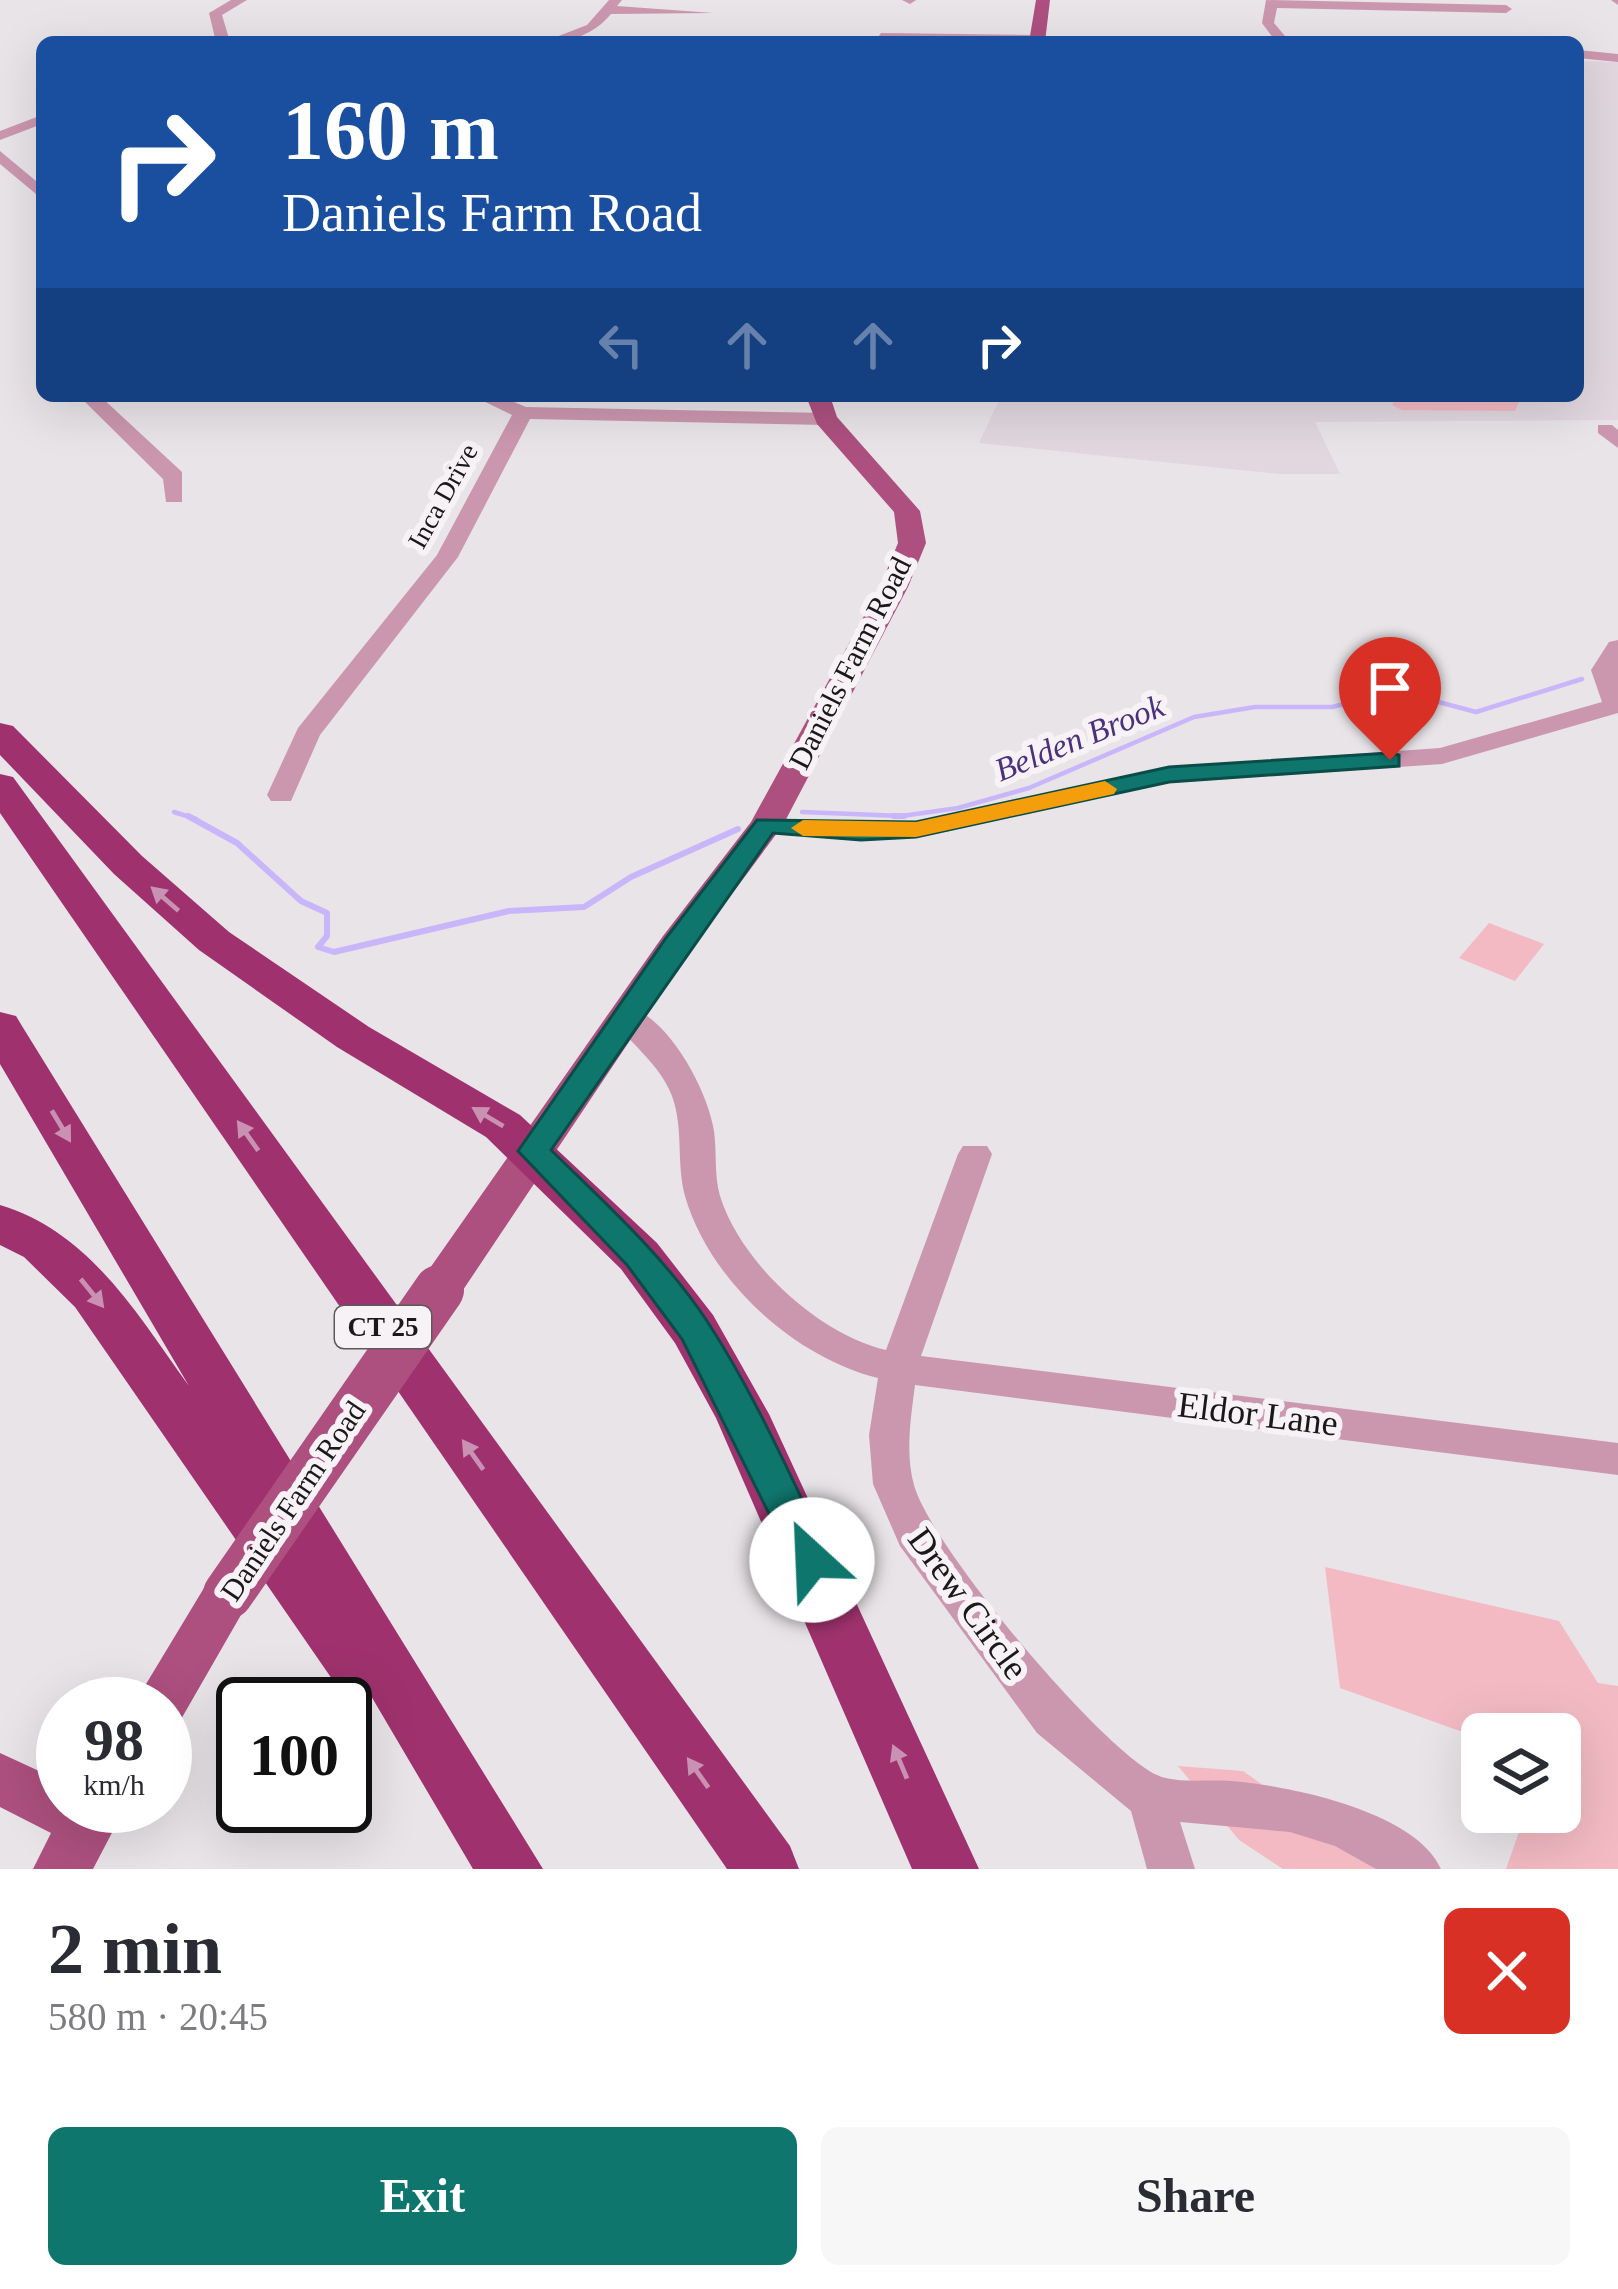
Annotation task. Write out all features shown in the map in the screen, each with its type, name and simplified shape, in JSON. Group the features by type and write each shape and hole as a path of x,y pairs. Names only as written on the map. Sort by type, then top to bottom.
{"highway":[{"path":"0,734 128,866 214,941 353,1037 503,1126 639,1256 710,1354 816,1568 946,1869"},
{"name":"CT 25","path":"0,784 766,1869"},
{"path":"0,1026 511,1869"},
{"path":"0,1223 42,1244 93,1293 501,1869"}],"main road":[{"path":"1038,36 1043,0"},
{"name":"Daniels Farm Road","path":"177,1677 228,1594 627,1016 766,825 894,587 912,543 907,511 822,408"},
{"path":"0,1779 36,1802"}],"street":[{"path":"221,36 215,13 241,0"},
{"path":"1278,36 1268,22 1272,2 1506,9"},
{"path":"573,36 613,5 707,13"},
{"path":"1584,56 1615,58"},
{"path":"0,136 36,121"},
{"path":"0,156 36,189"},
{"path":"96,402 174,477 174,497"},
{"path":"497,402 523,413 822,408"},
{"name":"Inca Drive","path":"281,795 307,734 448,557 523,413"},
{"path":"766,825 861,832 916,830 1169,775 1442,756 1617,705 1604,670 1618,647"},
{"name":"Eldor Lane","path":"627,1016 662,1048 685,1082 696,1124 703,1198 756,1280 799,1324 829,1344 898,1368 1618,1459"},
{"name":"Drew Circle","path":"975,1154 898,1368 889,1435 893,1484 915,1534 1053,1718 1150,1798"},
{"path":"1171,1869 1150,1798 1293,1807 1376,1839 1417,1869"}],"shaded area":[{"path":"1584,61 1618,62 1618,420 1315,422 1340,474 1280,474 979,443 998,402 1584,402"},
{"path":"1519,402 1515,411 1402,410 1392,405"},
{"path":"1489,923 1544,944 1515,981 1459,958"},
{"path":"1325,1567 1559,1621 1598,1683 1618,1686 1618,1869 1506,1869 1519,1833 1581,1833 1581,1713 1461,1713 1461,1731 1340,1688"},
{"path":"1178,1766 1243,1771 1382,1869 1283,1869 1239,1840"}],"waterway":[{"name":"Belden Brook","path":"902,816 958,808 1029,788 1194,717 1255,707 1332,707 1397,691 1476,712 1582,679"},
{"name":"Belden Brook","path":"174,812 190,817"},
{"name":"Belden Brook","path":"802,812 902,816"},
{"name":"Belden Brook","path":"894,816 902,816"},
{"name":"Belden Brook","path":"190,817 196,819"},
{"name":"Belden Brook","path":"190,817 237,843 301,901 327,913 327,936 318,947 334,952 509,911 584,907 631,877 738,829"}],"slow traffic":[{"path":"803,828 916,830 1105,789"}],"route":[{"path":"812,1560 742,1414 694,1329 639,1256 534,1151 676,944 766,825 861,832 916,830 1169,775 1390,760"}]}
